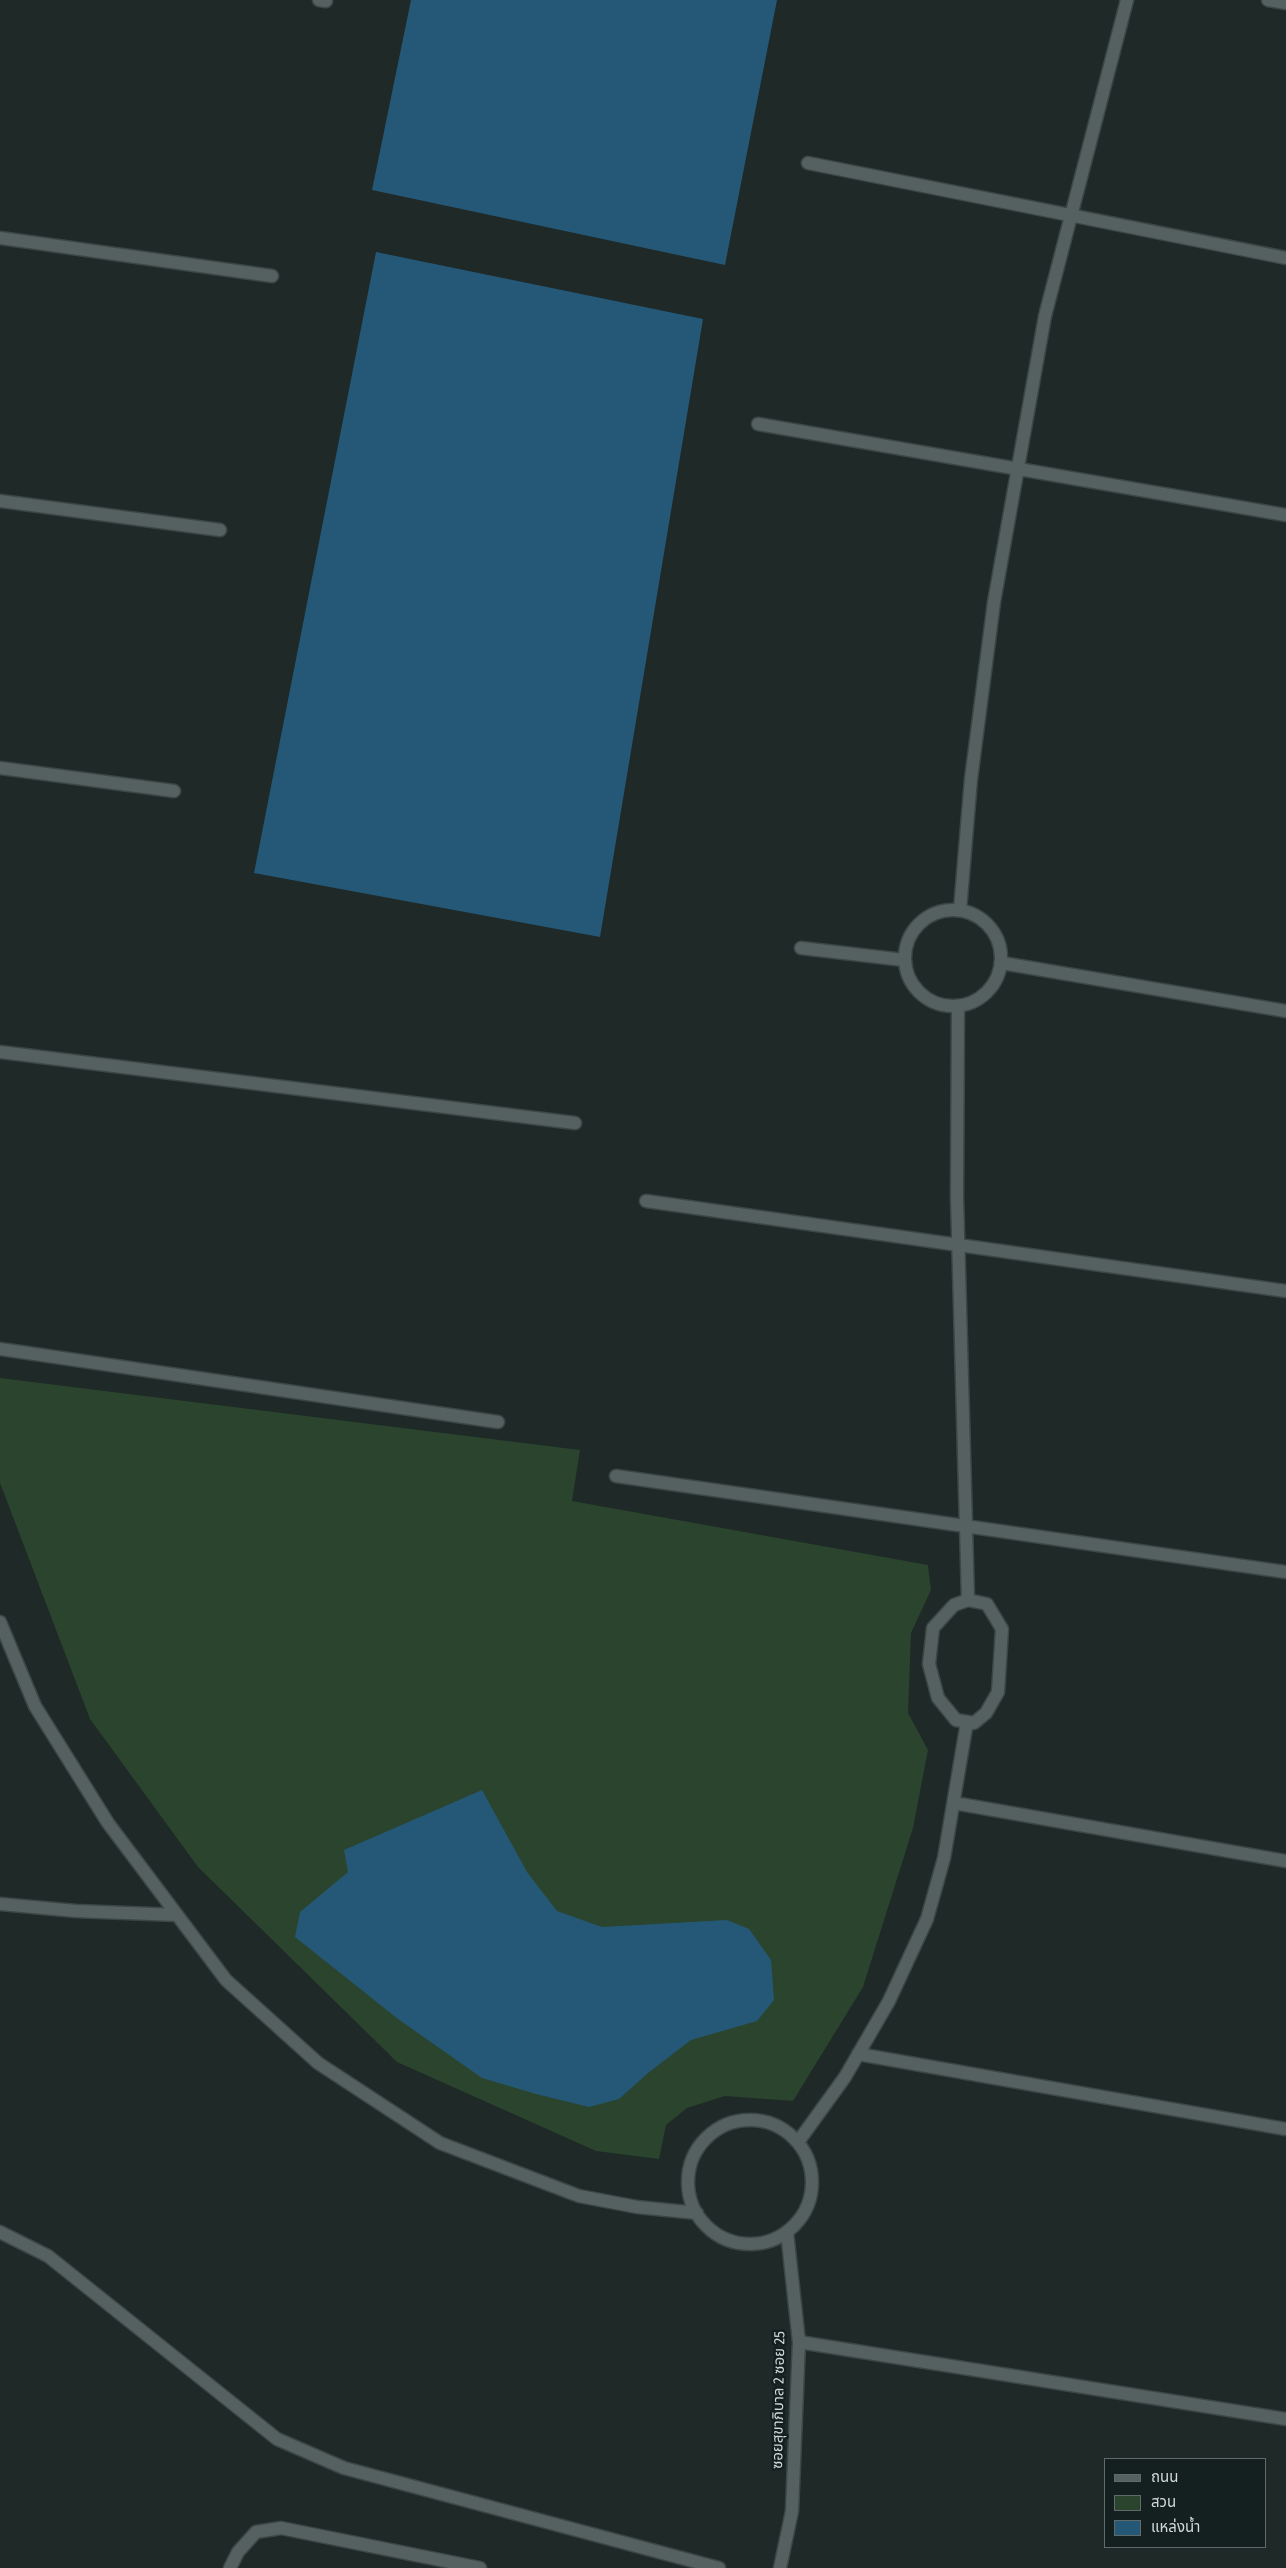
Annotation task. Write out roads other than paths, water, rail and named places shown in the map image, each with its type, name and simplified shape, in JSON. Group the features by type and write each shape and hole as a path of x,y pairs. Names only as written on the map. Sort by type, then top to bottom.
{"street":[{"path":"960,910 971,779 994,602 1045,316 1127,0"},
{"path":"1268,0 1286,4"},
{"path":"808,164 1286,258"},
{"path":"0,238 272,276"},
{"path":"758,424 1286,515"},
{"path":"0,501 220,530"},
{"path":"0,768 174,791"},
{"path":"953,909 969,912 984,919 995,932 1001,947 1002,963 997,979 988,992 974,1002 958,1006 942,1005 928,999 916,989 908,976 904,960 906,945 913,930 923,919 937,911 953,909"},
{"path":"801,948 904,960"},
{"path":"1002,963 1286,1011"},
{"path":"958,1006 958,1245 968,1600"},
{"path":"0,1052 574,1123"},
{"path":"646,1201 1286,1291"},
{"path":"0,1349 498,1422"},
{"path":"616,1476 1286,1572"},
{"path":"968,1600 986,1604 1002,1629 998,1692 986,1713 974,1723 956,1720 938,1698 929,1664 933,1628 954,1605 968,1600"},
{"path":"0,1622 35,1706 108,1822 226,1980 318,2063 440,2143 579,2196 637,2207 697,2213"},
{"path":"798,2142 845,2077 889,2001 927,1919 944,1858 967,1722"},
{"path":"954,1803 1286,1861"},
{"path":"0,1904 76,1911 177,1915"},
{"path":"858,2054 1286,2129"},
{"path":"743,2120 764,2121 782,2129 798,2142 808,2159 813,2179 811,2199 802,2217 787,2232 769,2241 748,2244 728,2240 710,2229 697,2213 689,2194 688,2174 695,2154 707,2138 723,2126 743,2120"},
{"path":"0,2232 48,2256 277,2439 344,2468 719,2568"},
{"name":"ซอยสุขาภิบาล 2 ซอย 25","path":"780,2568 792,2511 799,2342 787,2232"},
{"path":"799,2342 1286,2419"},
{"path":"230,2568 238,2552 256,2532 281,2528 480,2568"}],"water":[{"path":"411,0 777,0 725,265 372,190"},
{"path":"376,252 703,319 600,937 254,873"},
{"path":"482,1790 527,1872 557,1911 602,1927 727,1920 749,1929 771,1960 774,2000 757,2021 691,2040 648,2073 619,2099 589,2107 482,2078 398,2019 295,1937 300,1912 348,1872 344,1850"}]}
